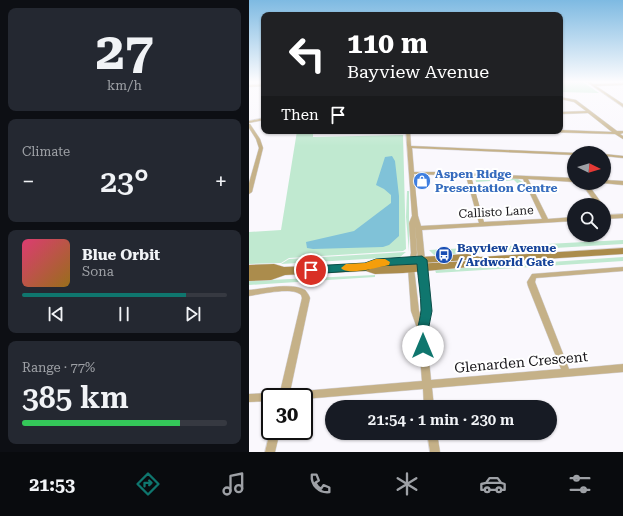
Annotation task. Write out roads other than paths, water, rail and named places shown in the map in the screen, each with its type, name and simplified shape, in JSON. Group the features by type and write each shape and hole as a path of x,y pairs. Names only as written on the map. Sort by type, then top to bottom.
{"main road":[{"path":"249,277 271,276 284,272 366,267 375,270 417,264 469,264 479,260 623,251"},
{"path":"249,270 274,268 284,272"}],"street":[{"path":"577,103 623,138"},
{"path":"563,114 589,112"},
{"path":"249,122 261,120"},
{"path":"249,125 258,139 261,148 249,192"},
{"path":"563,131 623,132"},
{"path":"408,134 415,216 419,228 415,311 422,331 428,400"},
{"path":"410,147 567,154"},
{"path":"611,156 623,157"},
{"path":"412,173 467,174 567,180"},
{"path":"467,174 481,224"},
{"path":"525,178 546,221"},
{"path":"611,182 623,183"},
{"path":"415,216 412,223 414,253 426,311 422,331"},
{"path":"611,217 623,216"},
{"name":"Callisto Lane","path":"419,228 567,220"},
{"path":"566,372 532,286 531,282 534,276 623,269"},
{"path":"249,294 289,290 300,291 305,294 306,298 286,388"},
{"name":"Glenarden Crescent","path":"313,394 623,368"},
{"path":"249,398 261,397"},
{"path":"271,452 273,440"},
{"path":"433,440 435,452"}],"water":[{"path":"392,156 395,161 399,196 399,236 389,245 383,247 307,248 306,242 354,231 391,203 391,195 376,185 385,157"}],"place":[{"name":"Aspen Ridge Presentation Centre","path":"422,181"},
{"name":"Bayview Avenue / Ardworld Gate","path":"444,255"}]}
